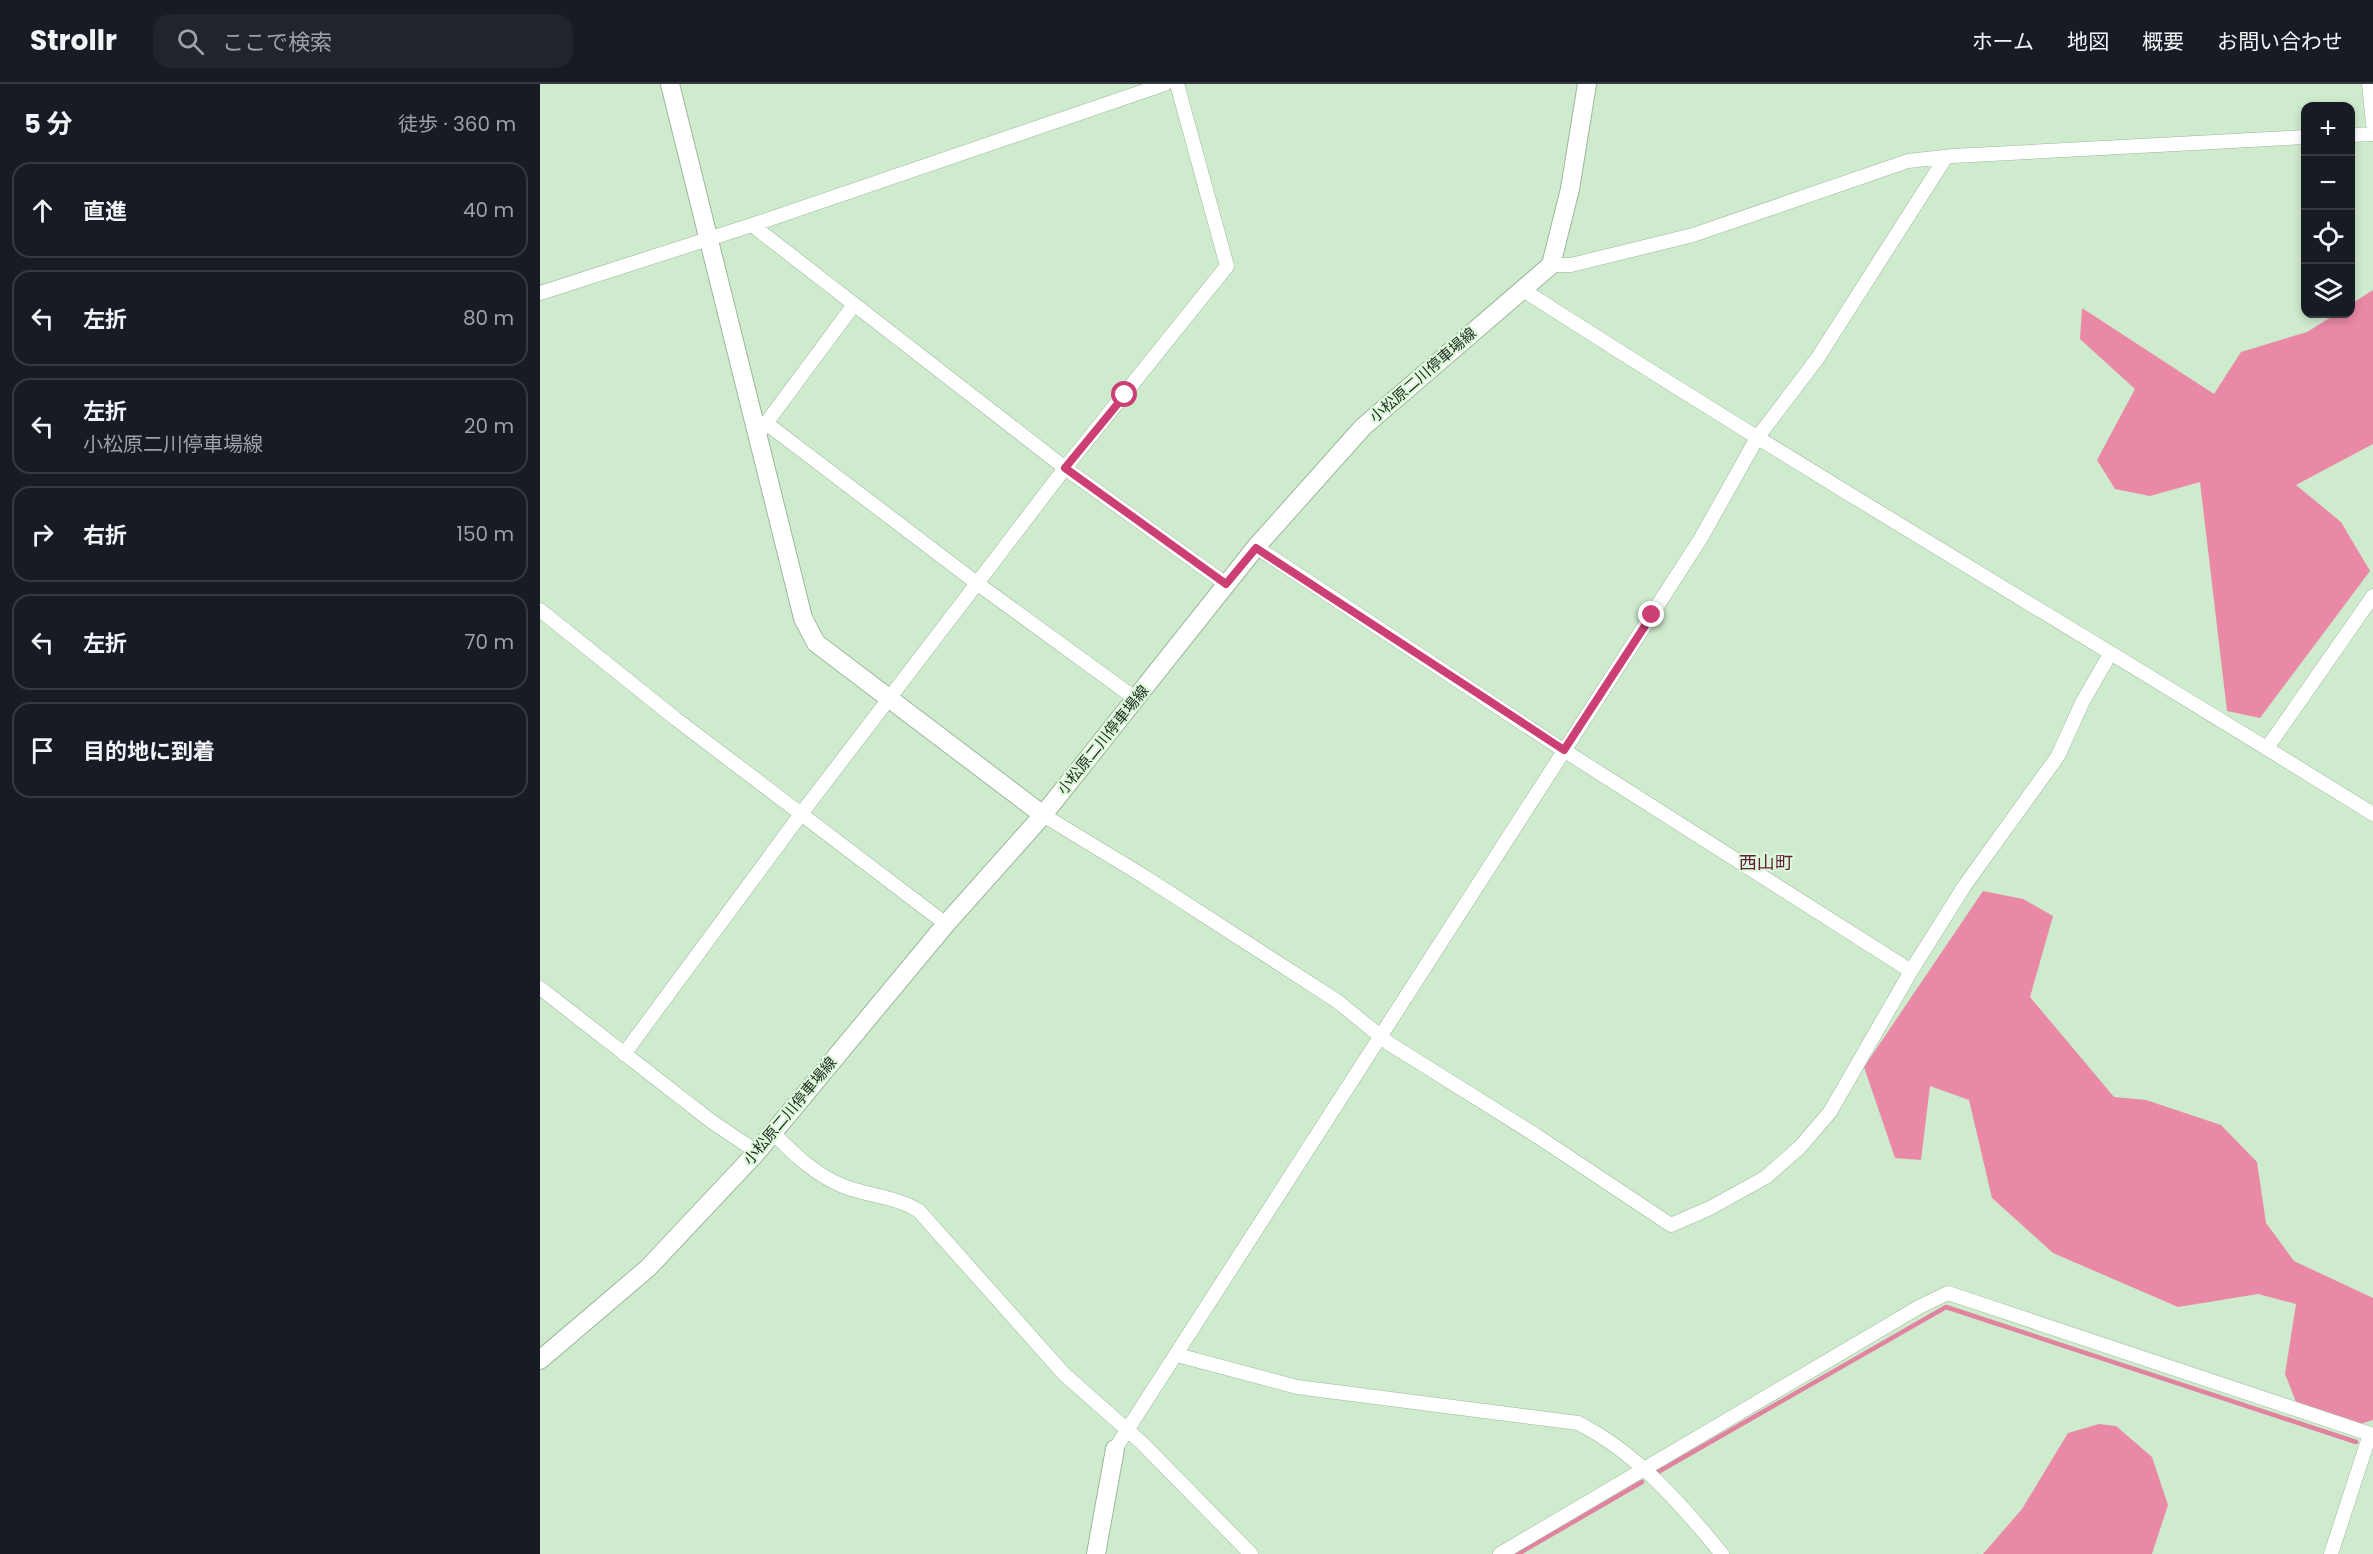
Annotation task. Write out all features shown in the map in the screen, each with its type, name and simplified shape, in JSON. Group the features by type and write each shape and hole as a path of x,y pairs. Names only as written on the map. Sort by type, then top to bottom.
{"main road":[{"path":"670,84 762,429 803,618 816,643 1043,815"},
{"path":"1551,265 1570,189 1587,84"},
{"name":"小松原二川停車場線","path":"540,1360 648,1268 757,1152 946,924 1043,815 1256,548 1363,427 1551,265"},
{"path":"1095,1554 1115,1449"}],"street":[{"path":"540,293 752,225 1165,84"},
{"path":"624,1054 801,814 1065,468 1227,267 1228,261 1177,84"},
{"path":"2369,84 2373,124"},
{"path":"2355,135 2373,134"},
{"path":"1551,265 1570,265 1693,235 1908,161 2301,137"},
{"path":"1115,1449 1701,538 1757,438 1817,359 1946,157"},
{"path":"752,225 853,306 1065,468 1226,584"},
{"path":"1523,290 1757,438 2373,814"},
{"path":"853,306 762,429 1136,699"},
{"path":"1256,548 1564,750 1911,971"},
{"path":"2267,748 2373,596"},
{"path":"540,610 946,924"},
{"path":"1043,815 1145,877 1291,974 1337,1001 1380,1035 1671,1225 1710,1208 1766,1177 1800,1147 1830,1112 1911,971 1965,885 2058,756 2082,703 2110,654"},
{"path":"540,988 624,1054 757,1152"},
{"path":"773,1132 806,1166 843,1186 906,1203 919,1211 1064,1374 1127,1430 1251,1554"},
{"path":"1500,1554 1919,1307 1948,1293 2371,1434 2331,1554"},
{"path":"1177,1355 1297,1387 1578,1423 1597,1433 1644,1470 1689,1514 1722,1554"}],"shaded area":[{"path":"2373,290 2373,444 2296,485 2341,522 2370,571 2260,718 2227,711 2200,482 2150,496 2115,489 2097,460 2135,389 2080,339 2082,308 2214,394 2241,352 2307,332 2330,318 2355,318 2355,301"},
{"path":"1983,891 2023,899 2053,916 2030,997 2114,1097 2146,1100 2221,1125 2257,1162 2266,1223 2294,1261 2373,1298 2373,1420 2351,1427 2298,1407 2285,1374 2296,1304 2258,1294 2178,1307 2053,1253 1992,1198 1969,1100 1930,1086 1921,1160 1895,1158 1864,1067"},
{"path":"2099,1424 2116,1426 2152,1457 2168,1505 2152,1554 1983,1554 2022,1509 2068,1433"}],"waterway":[{"path":"1658,1472 1946,1307 2356,1442"},
{"path":"1518,1554 1642,1482"}],"district":[{"name":"西山町","path":"1766,863"}],"route":[{"path":"1125,395 1065,468 1226,584 1256,548 1564,750 1652,615"}]}
